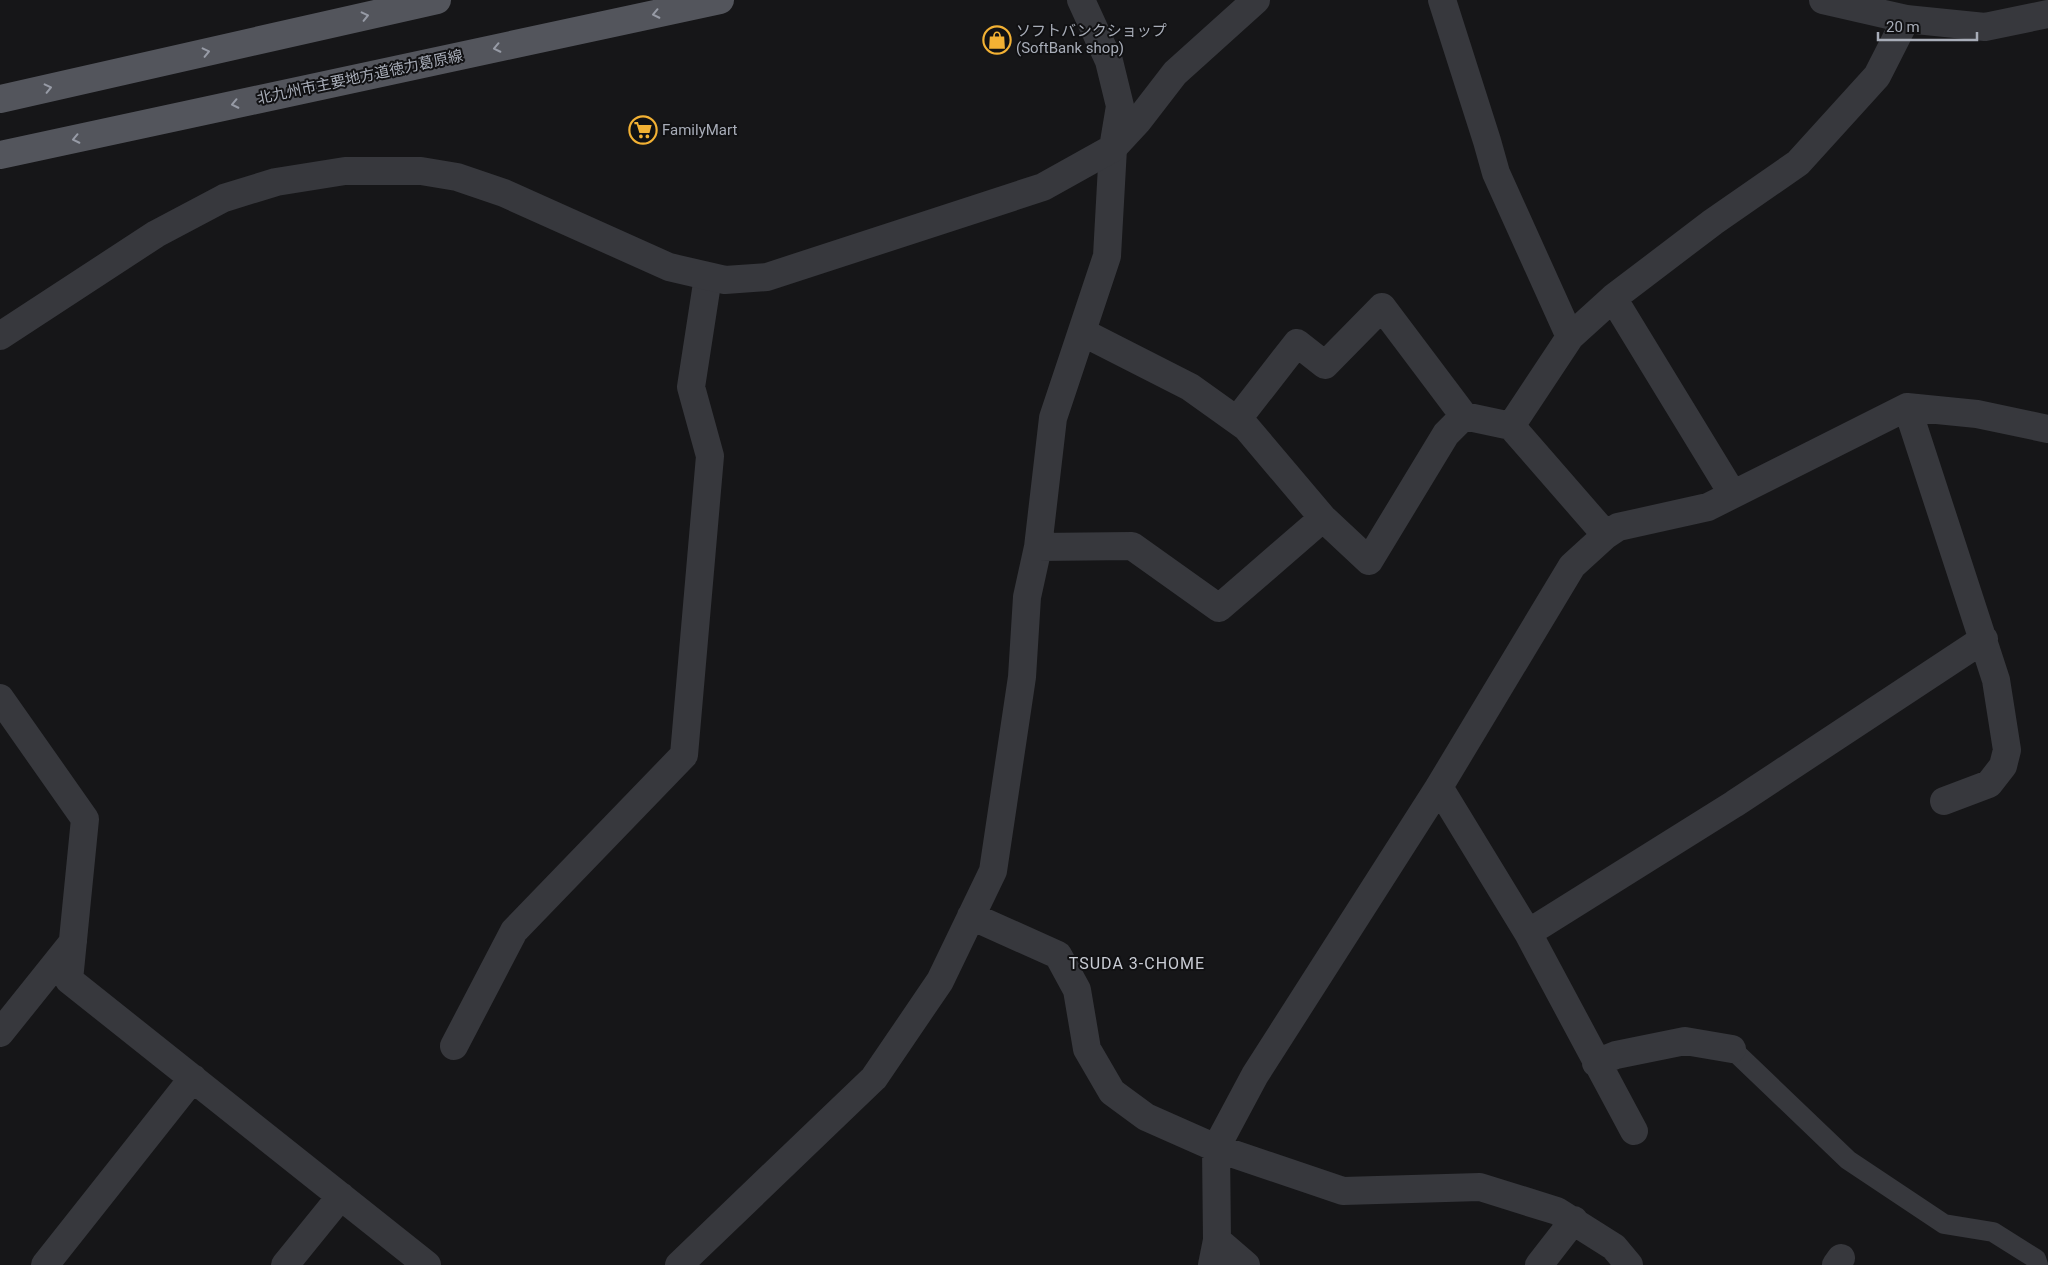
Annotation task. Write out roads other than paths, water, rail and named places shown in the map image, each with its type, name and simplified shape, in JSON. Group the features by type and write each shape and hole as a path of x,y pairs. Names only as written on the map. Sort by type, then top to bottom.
{"main road":[{"path":"0,99 437,0"},
{"name":"北九州市主要地方道徳力葛原線","path":"0,155 720,0"}],"street":[{"path":"679,1265 874,1078 940,981 992,871 1022,678 1027,597 1038,547 1053,418 1107,256 1113,148 1120,106 1110,62 1081,0"},
{"path":"0,336 156,234 224,198 276,182 345,171 421,171 457,177 504,193 668,267 725,280 767,277 1043,187 1113,148 1138,121 1175,73 1256,0"},
{"path":"1442,0 1488,141 1496,173 1570,337"},
{"path":"1823,0 1906,19 1985,27 2048,14"},
{"path":"1511,426 1570,337 1613,298 1713,222 1798,163 1877,76 1906,19"},
{"path":"454,1046 514,931 684,755 710,456 691,387 708,277"},
{"path":"1613,298 1732,493"},
{"path":"1237,420 1297,343 1325,365 1382,307 1464,416 1511,426 1606,535"},
{"path":"1082,332 1190,387 1246,427 1323,518 1369,561 1446,434 1464,416"},
{"path":"1907,407 1984,639 1996,680 2008,750 2003,766 1989,784 1944,801"},
{"path":"1246,1265 1214,1253 1216,1148 1255,1075 1439,787 1572,566 1606,535 1618,527 1708,507 1732,493 1907,407 1977,414 2048,429"},
{"path":"1038,547 1132,546 1219,608 1323,518"},
{"path":"1528,933 1734,804 1984,639"},
{"path":"0,698 85,819 69,980 427,1265"},
{"path":"1439,787 1528,933 1634,1132"},
{"path":"971,916 1058,955 1077,990 1086,1049 1112,1092 1146,1117 1216,1148 1343,1190 1480,1187 1557,1210 1614,1247 1629,1265"},
{"path":"0,1033 73,942"},
{"path":"1596,1063 1616,1055 1685,1041 1732,1049"},
{"path":"45,1265 193,1078"},
{"path":"285,1265 341,1196"},
{"path":"1539,1265 1574,1220"}],"lane":[{"path":"1732,1049 1848,1160 1944,1224 1993,1232 2036,1259 2038,1265"}],"place":[{"name":"ソフトバンクショップ (SoftBank shop)","path":"997,40"},
{"name":"FamilyMart","path":"643,130"}],"district":[{"name":"TSUDA 3-CHOME","path":"1137,963"}]}
